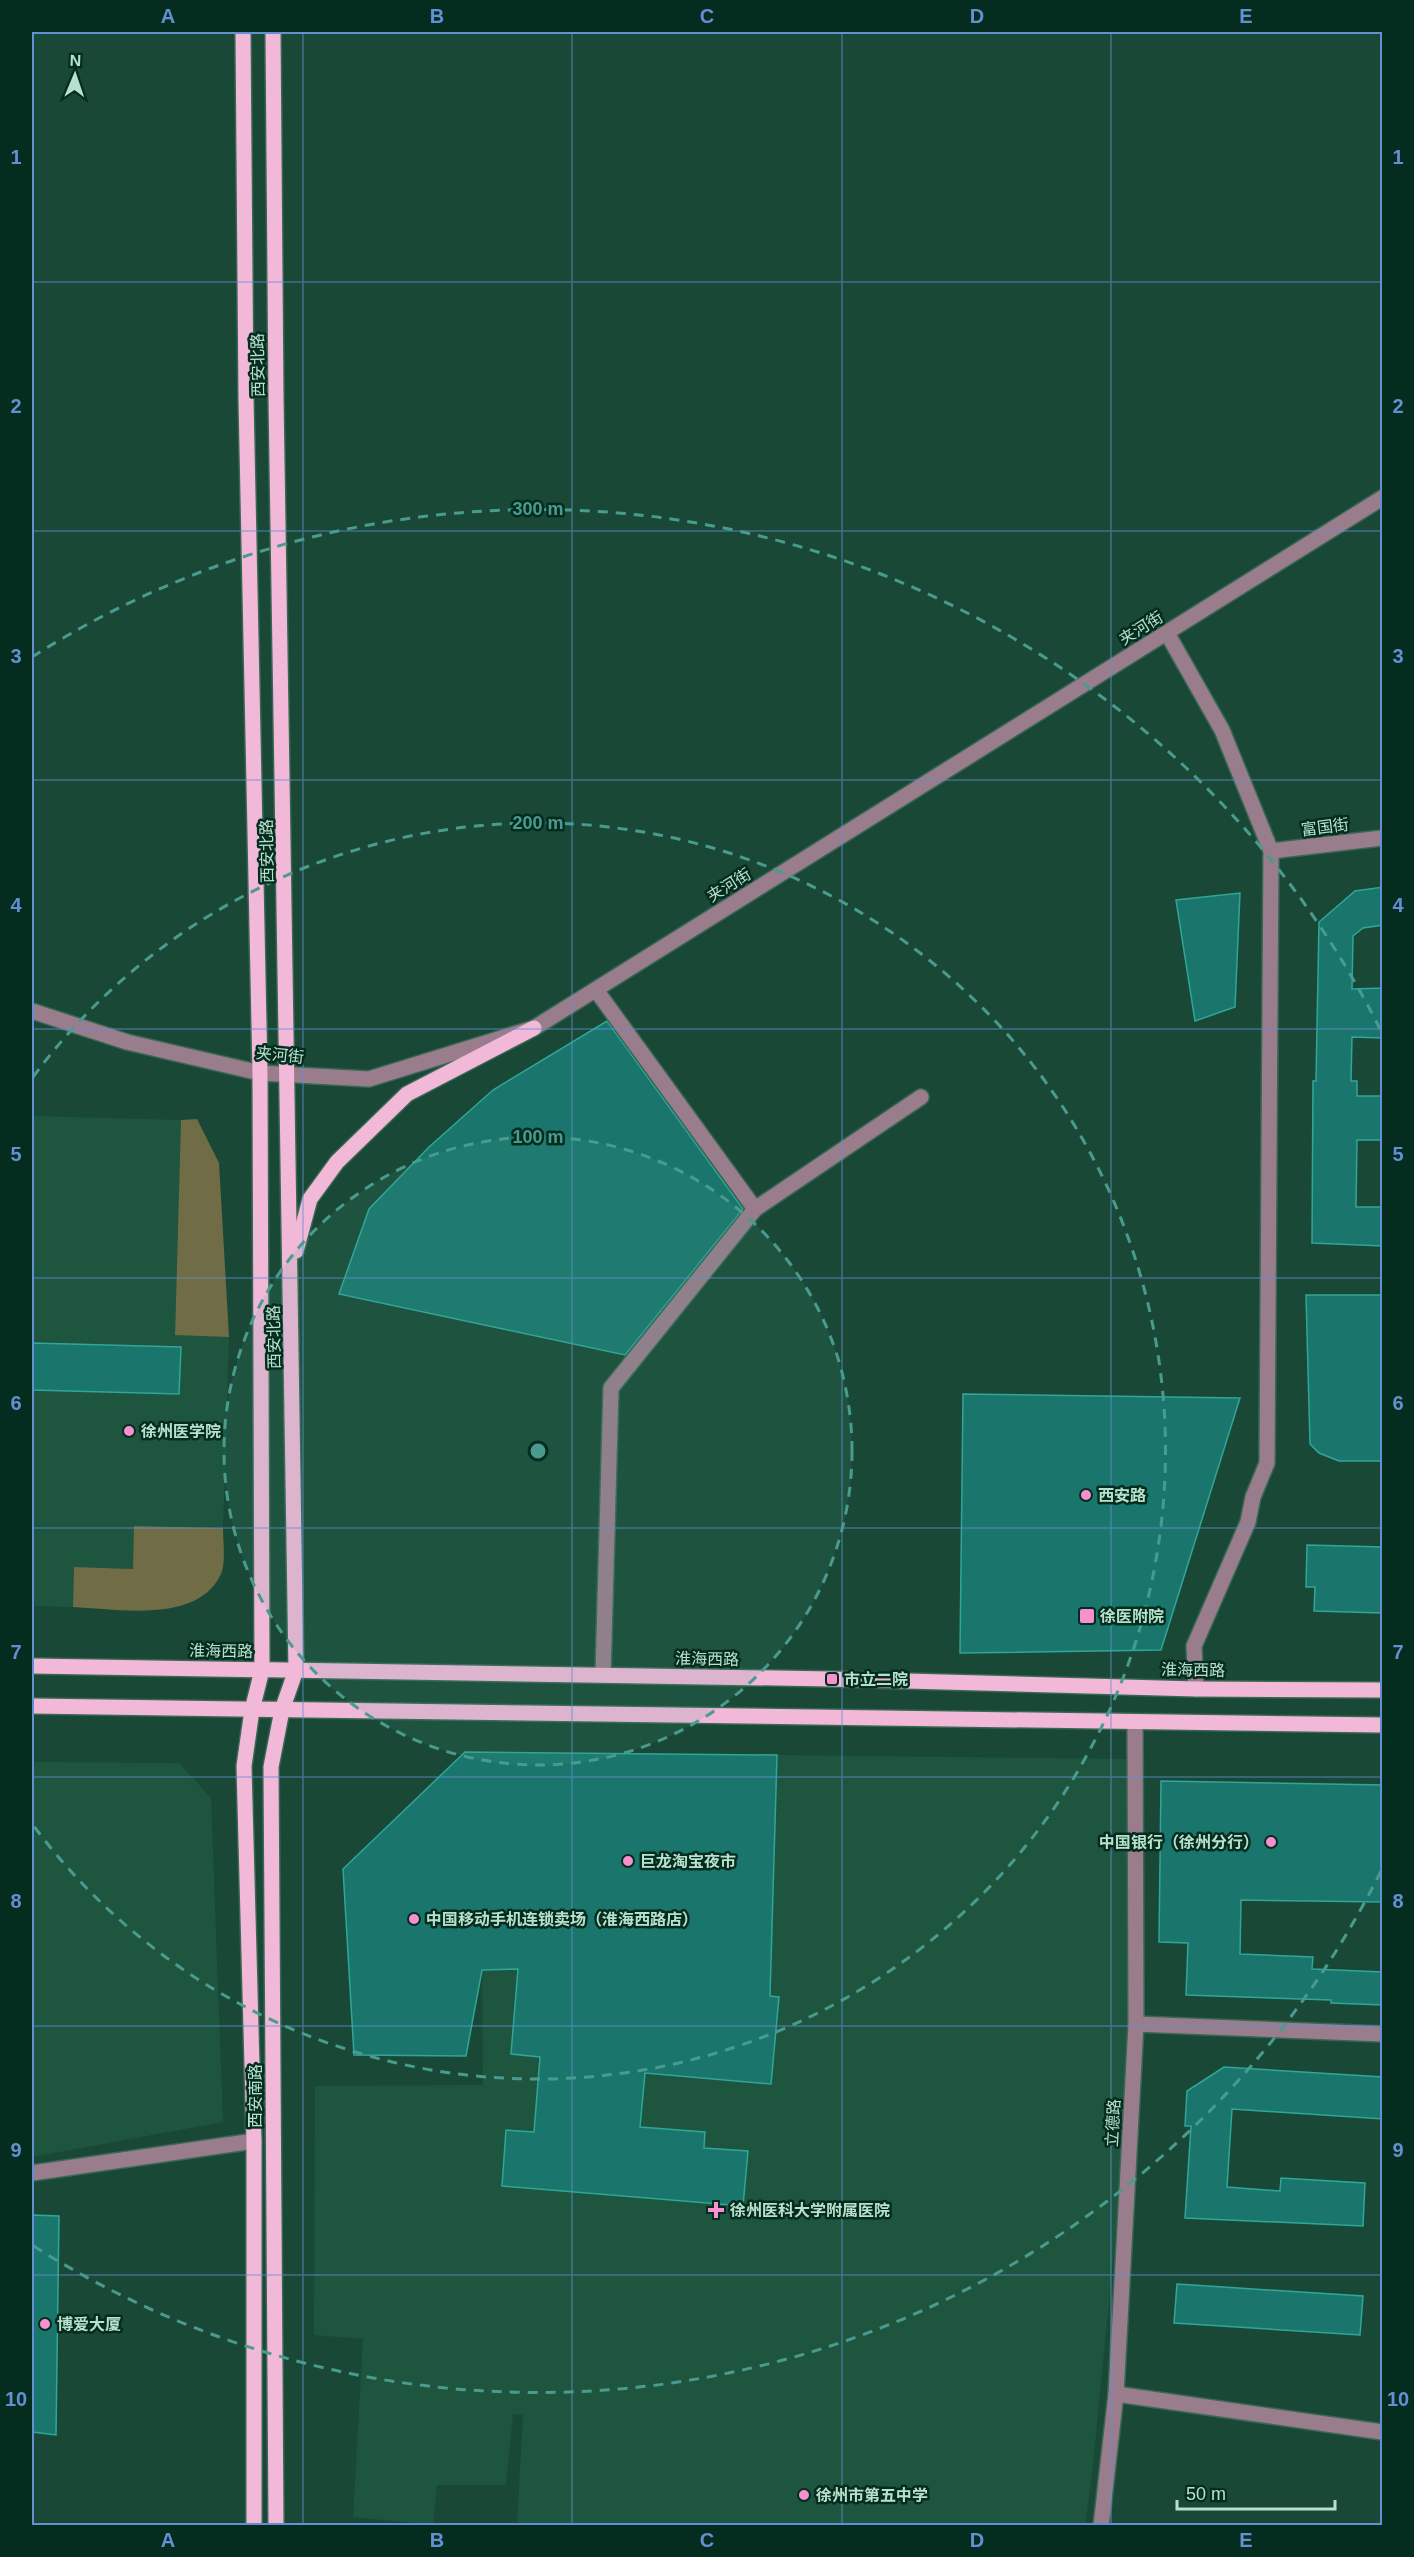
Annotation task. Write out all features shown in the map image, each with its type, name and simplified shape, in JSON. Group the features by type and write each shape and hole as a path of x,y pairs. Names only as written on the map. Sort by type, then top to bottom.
{"main road":[{"name":"西安北路","path":"243,32 246,399 260,1073 262,1670"},
{"name":"西安北路","path":"273,32 276,398 296,1670"},
{"path":"291,1268 310,1199 337,1162 407,1094 534,1028"},
{"name":"淮海西路","path":"32,1666 603,1675 1196,1689 1383,1690"},
{"name":"西安南路","path":"254,2526 254,2141 244,1766 252,1710 262,1670"},
{"name":"西安南路","path":"276,2526 271,1767 282,1710 296,1670"},
{"path":"32,1706 1383,1725"}],"street":[{"name":"夹河街","path":"32,1011 127,1042 260,1073 369,1079 534,1028 1383,498"},
{"path":"1167,633 1222,730 1271,851 1267,1463 1253,1497 1248,1522 1194,1646 1196,1689"},
{"name":"富国街","path":"1271,851 1383,838"},
{"path":"596,990 755,1209"},
{"path":"603,1675 611,1388 755,1209 921,1097"},
{"name":"立德路","path":"1101,2526 1116,2394 1136,2025 1135,1722"},
{"path":"1136,2025 1383,2034"},
{"path":"32,2173 254,2141"},
{"path":"1116,2394 1383,2432"}],"shaded area":[{"name":"徐州医学院","path":"32,1116 181,1120 175,1334 229,1337 223,1528 135,1526 133,1569 74,1567 73,1607 32,1606"},
{"path":"197,1119 219,1163 229,1337 175,1335 181,1120"},
{"path":"134,1526 223,1528 224,1558 221,1574 210,1590 194,1601 176,1607 134,1611 73,1607 74,1567 133,1569"},
{"name":"徐州医科大学附属医院","path":"777,1755 1135,1759 1136,2024 1093,2465 1085,2525 517,2525 523,2415 513,2414 506,2485 437,2485 433,2525 353,2517 363,2339 314,2335 315,2086 483,2085 482,1970 771,1967"},
{"path":"32,1762 179,1763 211,1798 223,2122 32,2157"}],"building":[{"path":"1383,887 1383,925 1363,928 1353,936 1352,989 1383,988 1383,1038 1352,1037 1351,1081 1357,1081 1357,1096 1383,1096 1383,1140 1357,1140 1356,1207 1383,1207 1383,1246 1312,1243 1313,1081 1316,1081 1319,922 1355,891"},
{"path":"1240,893 1235,1007 1195,1021 1176,900"},
{"path":"607,1021 743,1209 625,1355 339,1294 369,1209 429,1147 493,1090"},
{"path":"1306,1295 1383,1295 1383,1461 1339,1461 1319,1453 1310,1444"},
{"path":"32,1343 181,1347 179,1394 32,1390"},
{"name":"西安路","path":"963,1394 1240,1398 1161,1650 960,1653"},
{"path":"1307,1545 1383,1547 1383,1613 1314,1611 1315,1587 1306,1587"},
{"path":"465,1752 777,1755 770,1996 779,1997 771,2084 645,2073 640,2127 705,2132 704,2148 748,2151 743,2206 502,2186 506,2130 534,2132 540,2057 511,2054 518,1969 482,1970 466,2056 354,2055 343,1869"},
{"name":"中国银行（徐州分行）","path":"1161,1781 1383,1785 1383,1902 1241,1900 1240,1954 1313,1957 1312,1969 1383,1972 1383,2005 1331,2003 1331,2000 1186,1995 1188,1943 1159,1942"},
{"path":"1224,2067 1383,2077 1383,2119 1232,2109 1227,2187 1280,2191 1281,2178 1365,2183 1363,2226 1185,2218 1191,2126 1185,2126 1187,2091"},
{"name":"博爱大厦","path":"32,2215 59,2216 56,2435 32,2432"},
{"path":"1177,2284 1363,2296 1360,2335 1174,2323"}],"place":[{"name":"徐州医学院","path":"129,1431"},
{"name":"西安路","path":"1086,1495"},
{"name":"徐医附院","path":"1087,1616"},
{"name":"市立二院","path":"832,1679"},
{"name":"中国银行（徐州分行）","path":"1271,1842"},
{"name":"巨龙淘宝夜市","path":"628,1861"},
{"name":"中国移动手机连锁卖场（淮海西路店）","path":"414,1919"},
{"name":"徐州医科大学附属医院","path":"716,2210"},
{"name":"博爱大厦","path":"45,2324"},
{"name":"徐州市第五中学","path":"804,2495"}]}
